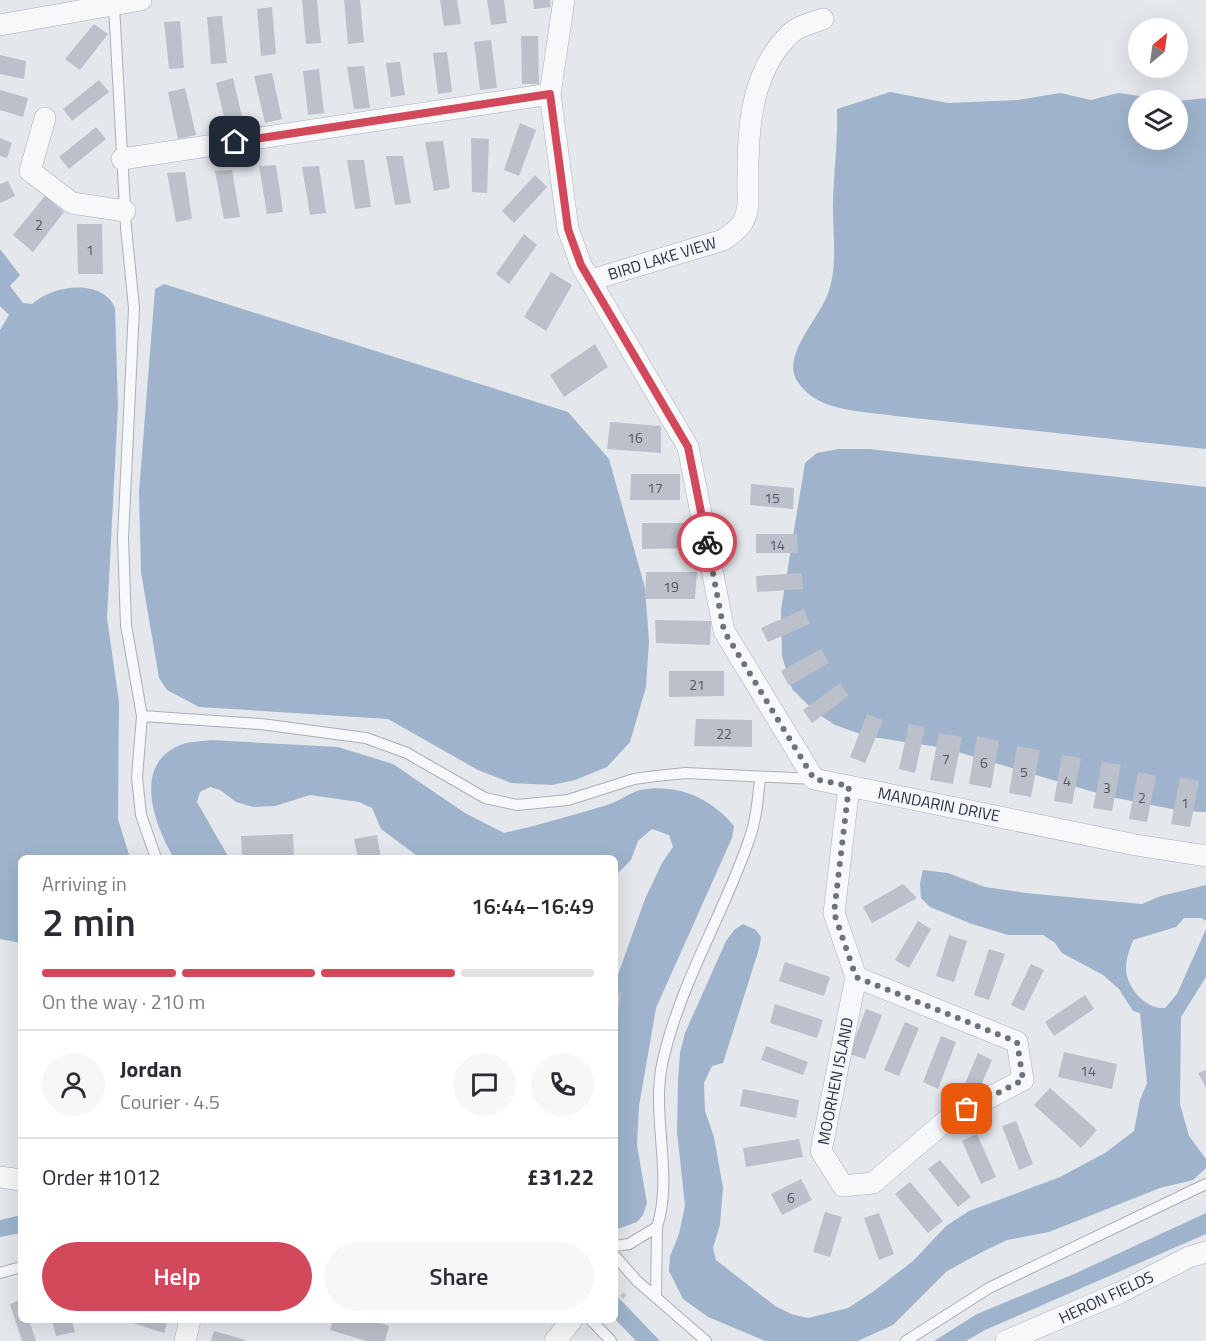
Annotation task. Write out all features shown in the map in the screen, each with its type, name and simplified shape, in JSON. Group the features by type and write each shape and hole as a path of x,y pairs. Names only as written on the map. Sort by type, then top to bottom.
{"street":[{"path":"0,25 113,2 141,0"},
{"name":"BIRD LAKE VIEW","path":"564,0 550,94 568,229 581,265 688,447 724,631 814,779"},
{"name":"BIRD LAKE VIEW","path":"591,280 703,247 723,240 740,229 747,217 750,119 764,76 777,50 791,33 823,19"},
{"path":"122,159 550,94"},
{"path":"45,118 30,171 72,203 125,212"},
{"name":"MANDARIN DRIVE","path":"814,779 1136,845 1206,856"},
{"path":"849,786 834,913 856,977"},
{"name":"MOORHEN ISLAND","path":"856,977 1017,1042 1023,1080 948,1119 873,1183 843,1186 821,1150 856,977"},
{"path":"0,1177 18,1180"},
{"name":"HERON FIELDS","path":"1006,1341 1119,1293 1190,1257 1206,1252"},
{"path":"185,1341 189,1323"},
{"path":"555,1341 570,1323"}],"lane":[{"path":"113,2 125,212 134,308 123,549 126,626 142,716 137,777 141,815 155,855"},
{"path":"142,716 261,724 366,738 407,753 485,798 517,805 568,800 634,779 686,773 814,779"},
{"path":"656,1298 657,1227 663,1209 658,1123 662,1064 674,1017 691,973 750,839 760,778"},
{"path":"906,1341 989,1288 1206,1184"},
{"path":"618,1246 629,1244 657,1227"},
{"path":"618,1259 656,1298 706,1341"},
{"path":"0,1273 18,1268"},
{"path":"594,1323 611,1341"}],"path":[{"path":"618,1300 628,1292"}],"water":[{"path":"890,92 948,103 1018,100 1060,93 1091,100 1118,93 1128,94 1128,150 1188,150 1188,100 1206,98 1206,449 854,411 827,404 804,390 796,379 793,369 794,359 803,337 823,305 833,273 837,109"},
{"path":"0,249 20,275 10,286 23,303 32,304 52,292 76,288 100,292 109,298 115,308 118,406 107,618 119,702 118,819 129,855 18,855 18,942 0,939 0,330 9,315 0,306"},
{"path":"164,284 568,412 609,459 645,588 649,641 646,687 630,742 607,767 575,780 552,785 511,783 478,770 388,719 199,707 167,690 159,678 141,572 139,492 155,289"},
{"path":"838,449 869,449 1206,487 1206,812 1182,811 1111,797 944,748 866,736 835,725 815,712 792,689 782,656 781,610 805,463 817,453"},
{"path":"210,740 338,747 393,764 465,813 504,833 607,805 636,791 654,788 692,795 704,800 725,816 734,826 732,838 656,1008 639,1106 637,1145 647,1203 643,1215 637,1222 618,1229 618,975 645,899 662,863 673,847 669,835 652,829 638,841 631,860 618,873 618,855 416,855 381,829 372,808 359,802 310,795 275,806 253,807 236,802 220,790 210,787 200,792 197,802 227,855 172,855 155,814 152,782 155,768 164,756 178,746 189,742"},
{"path":"923,870 948,873 985,887 1142,904 1161,896 1206,885 1206,921 1201,918 1184,918 1176,927 1133,940 1126,968 1129,983 1138,996 1151,1005 1165,1008 1177,994 1206,929 1206,977 1181,1017 1180,1104 1189,1136 1206,1159 1206,1168 1193,1180 1160,1188 1049,1232 1007,1240 984,1251 947,1271 893,1325 858,1341 765,1341 708,1317 683,1299 669,1271 670,1256 679,1234 685,1206 677,1132 680,1053 685,1033 726,941 734,930 743,924 756,930 761,937 759,949 723,1063 712,1066 704,1083 705,1111 714,1137 723,1188 720,1225 713,1248 716,1260 775,1306 791,1314 808,1318 848,1308 913,1261 946,1226 969,1211 1060,1177 1105,1153 1134,1131 1140,1100 1147,1083 1140,1013 1133,1011 1119,989 1103,975 1062,953 1055,943 1043,935 1008,935 972,924 930,907 921,898 920,883"},
{"path":"1206,1213 1206,1234 985,1330 966,1341 934,1341 977,1314 1074,1274"},
{"path":"18,1216 18,1234 0,1237 0,1220"},
{"path":"618,1297 660,1341 636,1341 618,1322"}],"building":[{"path":"302,0 317,0 321,43 306,44"},
{"path":"344,0 360,0 364,42 348,44"},
{"path":"440,0 457,0 461,24 444,26"},
{"path":"487,0 504,0 507,23 491,25"},
{"path":"533,0 550,0 551,7 534,9"},
{"path":"272,7 276,54 261,56 257,9"},
{"path":"222,16 227,63 211,64 207,17"},
{"path":"180,21 184,68 169,69 164,22"},
{"path":"94,24 108,34 80,70 65,59"},
{"path":"521,36 538,36 539,84 522,84"},
{"path":"491,40 497,88 480,90 474,42"},
{"path":"447,52 452,92 438,94 433,53"},
{"path":"0,55 26,61 24,79 0,74"},
{"path":"400,62 405,95 391,97 386,63"},
{"path":"364,66 370,108 354,109 347,67"},
{"path":"319,69 324,113 308,115 303,71"},
{"path":"272,73 282,119 265,123 254,76"},
{"path":"233,78 244,125 227,129 216,83"},
{"path":"99,80 109,92 72,121 63,109"},
{"path":"185,88 196,135 178,139 168,92"},
{"path":"0,90 28,98 23,117 0,110"},
{"path":"520,123 536,130 519,176 504,170"},
{"path":"96,127 106,139 69,169 59,157"},
{"path":"0,138 12,143 7,158 0,156"},
{"path":"471,138 489,139 487,193 472,192"},
{"path":"443,141 450,188 434,191 425,142"},
{"path":"386,156 403,156 411,203 395,205"},
{"path":"347,160 364,160 371,207 355,209"},
{"path":"276,165 283,212 267,214 259,166"},
{"path":"319,166 326,213 310,215 302,167"},
{"path":"232,170 240,217 224,219 215,171"},
{"path":"185,172 192,219 176,222 167,173"},
{"path":"535,175 547,187 514,223 502,211"},
{"path":"8,181 15,196 0,203 0,184"},
{"path":"45,196 64,212 33,252 13,235"},
{"path":"77,224 102,224 103,274 78,274"},
{"path":"524,234 537,245 509,284 496,274"},
{"path":"551,272 572,285 546,331 524,317"},
{"path":"595,344 608,367 564,397 550,375"},
{"path":"610,422 661,426 661,453 607,449"},
{"path":"631,474 680,474 680,500 630,500"},
{"path":"751,484 794,488 793,509 750,505"},
{"path":"642,523 697,523 696,548 642,549"},
{"path":"756,534 797,534 798,553 756,553"},
{"path":"646,572 697,572 695,599 645,599"},
{"path":"802,573 803,589 757,592 756,576"},
{"path":"804,609 810,624 768,642 761,628"},
{"path":"655,620 711,621 710,645 656,643"},
{"path":"821,649 829,663 789,686 781,671"},
{"path":"669,671 724,671 724,696 669,697"},
{"path":"840,683 849,696 812,723 803,710"},
{"path":"867,714 883,720 865,763 850,757"},
{"path":"696,719 752,720 752,747 694,746"},
{"path":"909,724 925,727 915,773 899,769"},
{"path":"939,733 962,737 953,784 930,780"},
{"path":"977,736 999,741 991,788 969,784"},
{"path":"1017,746 1040,750 1031,797 1009,793"},
{"path":"1062,755 1081,758 1072,804 1054,801"},
{"path":"1102,762 1121,765 1112,811 1093,808"},
{"path":"1138,772 1156,776 1147,822 1129,819"},
{"path":"1180,777 1199,781 1190,827 1171,824"},
{"path":"293,834 294,855 242,855 241,836"},
{"path":"377,835 380,855 357,855 354,839"},
{"path":"903,884 917,898 872,923 863,907"},
{"path":"918,921 931,929 909,968 895,960"},
{"path":"949,935 967,941 954,982 936,976"},
{"path":"989,949 1005,954 989,1000 974,995"},
{"path":"785,962 830,977 824,996 779,981"},
{"path":"1031,964 1044,970 1024,1011 1011,1005"},
{"path":"618,991 622,992 618,1011"},
{"path":"1085,995 1094,1009 1054,1036 1045,1022"},
{"path":"775,1004 823,1020 817,1038 770,1023"},
{"path":"866,1009 882,1015 865,1059 849,1054"},
{"path":"905,1022 919,1028 899,1076 884,1070"},
{"path":"941,1036 956,1042 938,1089 923,1082"},
{"path":"766,1046 808,1062 803,1075 761,1060"},
{"path":"1064,1052 1117,1064 1112,1089 1058,1077"},
{"path":"978,1053 992,1060 975,1099 961,1093"},
{"path":"1206,1070 1206,1088 1198,1073"},
{"path":"1050,1088 1097,1130 1081,1148 1034,1105"},
{"path":"743,1089 799,1100 796,1118 740,1106"},
{"path":"1016,1121 1033,1164 1019,1170 1002,1126"},
{"path":"977,1134 996,1177 981,1184 962,1141"},
{"path":"799,1139 803,1157 746,1167 743,1148"},
{"path":"940,1160 971,1197 958,1207 928,1169"},
{"path":"801,1179 812,1200 782,1215 771,1194"},
{"path":"910,1182 943,1221 928,1233 895,1194"},
{"path":"825,1212 842,1217 830,1257 813,1252"},
{"path":"879,1213 894,1254 879,1260 864,1218"},
{"path":"18,1301 18,1323 30,1323 36,1341 22,1341 10,1304"},
{"path":"53,1323 73,1323 75,1332 56,1336"},
{"path":"133,1323 167,1323 164,1333"},
{"path":"332,1323 380,1323 389,1326 385,1341 366,1341 330,1330"},
{"path":"214,1331 246,1340 211,1341"}],"way so far":[{"path":"707,542 724,631 742,663 814,779 849,786 834,913 856,977 1017,1042 1023,1080 967,1109"}],"route":[{"path":"235,142 550,94 568,229 581,265 688,447 707,542"}]}
